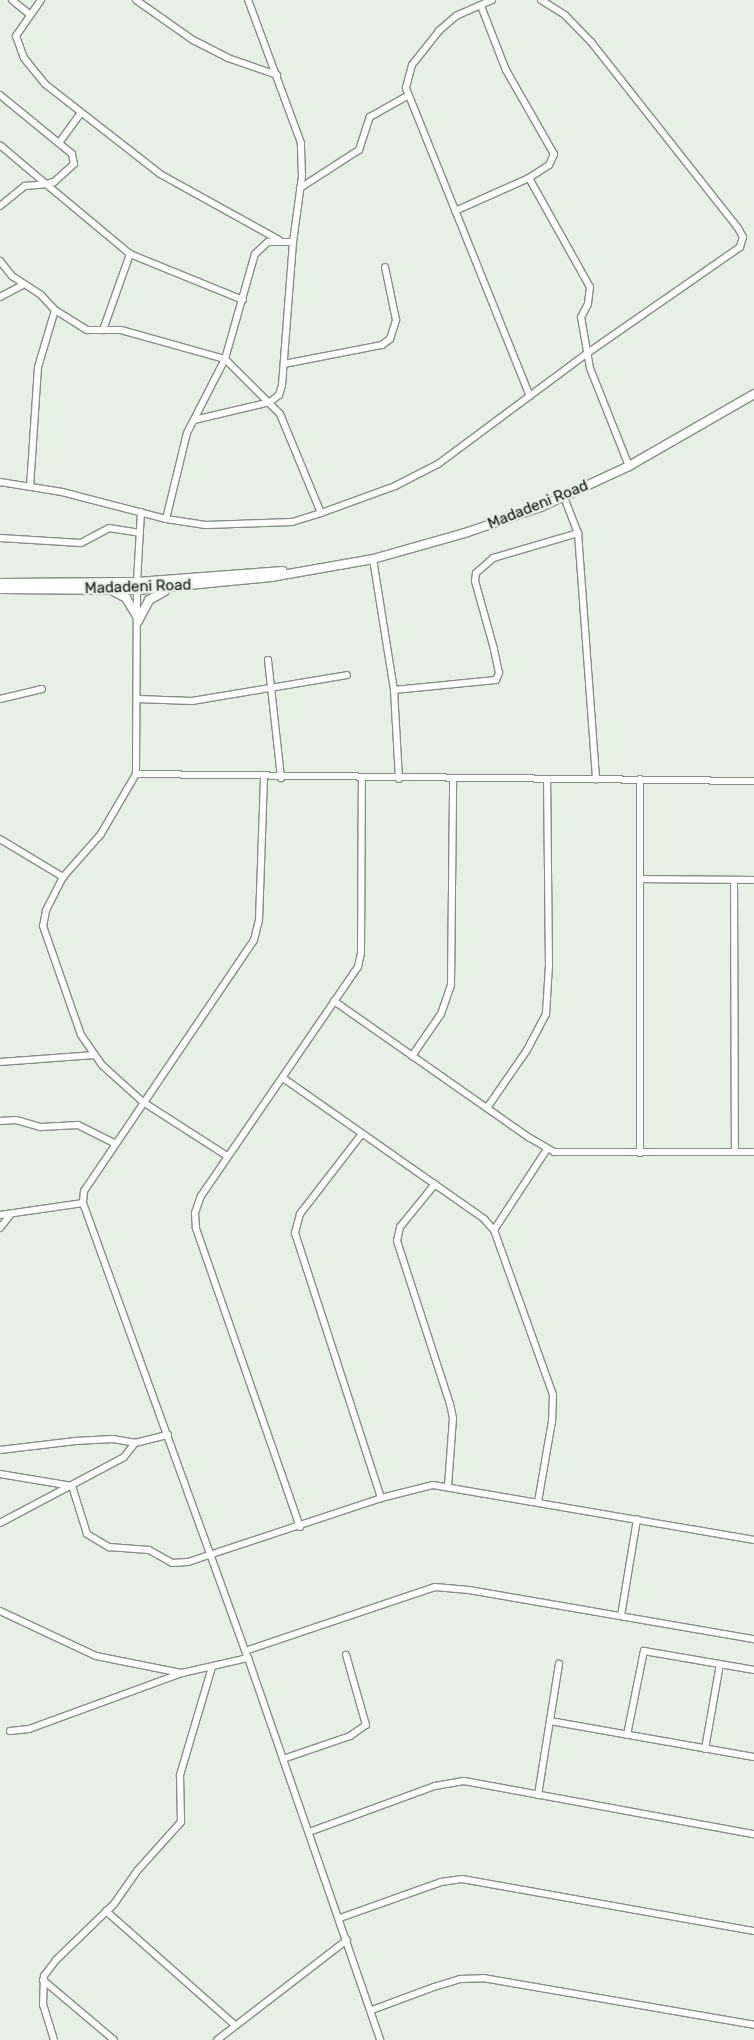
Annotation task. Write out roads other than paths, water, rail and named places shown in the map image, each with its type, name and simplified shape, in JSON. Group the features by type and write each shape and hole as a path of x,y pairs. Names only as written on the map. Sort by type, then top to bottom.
{"street":[{"path":"12,0 29,14"},
{"path":"41,0 29,14 16,36 24,58 45,84 80,114 160,174 279,240 293,242"},
{"path":"136,0 192,40 228,58 277,75"},
{"path":"194,420 270,402 281,392 293,242 300,188 301,143 248,0"},
{"path":"492,0 448,22 421,52 408,74 407,96 530,396"},
{"path":"0,482 30,486 166,519 206,525 292,522 321,514 395,486 438,464 588,352 740,247 743,237 591,42 565,15 541,0"},
{"path":"455,211 529,178 552,162 554,154 506,70 481,6"},
{"path":"0,95 74,157 74,164 54,182 25,186 0,206"},
{"path":"300,188 359,150 370,117 407,96"},
{"path":"58,143 80,114"},
{"path":"0,145 130,254 243,300"},
{"path":"529,178 590,287 588,304 581,317 592,374 629,466"},
{"path":"166,519 180,454 194,420 225,359 255,254 260,246 279,240"},
{"path":"103,330 130,254"},
{"path":"0,261 23,285 41,295 55,310 83,328 121,330 225,359 280,414 321,514"},
{"path":"284,364 382,345 390,339 396,320 385,267"},
{"path":"0,297 23,285"},
{"path":"30,486 38,367 55,310"},
{"name":"Madadeni Road","path":"0,583 176,587 305,571 373,559 465,533 564,497 629,466 754,394"},
{"path":"564,497 578,532 596,779"},
{"path":"141,512 137,586 136,774 101,834 63,877 46,911 43,926 74,1016 95,1055 143,1102 228,1156"},
{"path":"0,538 81,543 109,528 140,532"},
{"path":"394,690 496,680 499,673 474,581 476,573 493,558 578,532"},
{"path":"373,559 394,690 399,779"},
{"name":"Madadeni Road","path":"0,589 112,590 137,586 305,571"},
{"path":"138,619 153,597 176,587"},
{"path":"112,590 126,598 138,619"},
{"path":"268,660 269,688 280,778"},
{"path":"137,699 192,701 347,675"},
{"path":"0,699 42,689"},
{"path":"136,774 264,778 754,781"},
{"path":"264,778 260,920 254,940 84,1191 83,1203 247,1654 372,2010 380,2040"},
{"path":"300,1527 196,1228 198,1204 228,1156 358,967 361,953 362,779"},
{"path":"487,1108 527,1050 546,1014 549,965 547,779"},
{"path":"640,779 640,1153"},
{"path":"412,1056 440,1014 451,985 453,780"},
{"path":"0,839 63,877"},
{"path":"640,879 754,880"},
{"path":"734,880 735,1151"},
{"path":"334,1001 547,1149 563,1154 754,1152"},
{"path":"0,1062 95,1055"},
{"path":"283,1078 361,1135 484,1219 494,1230 553,1395 552,1421 538,1502"},
{"path":"0,1121 16,1120 41,1127 78,1125 116,1144"},
{"path":"361,1135 300,1214 295,1233 381,1498"},
{"path":"494,1230 547,1149"},
{"path":"435,1184 400,1227 397,1241 453,1418 448,1486"},
{"path":"0,1215 83,1203"},
{"path":"0,1228 10,1215"},
{"path":"0,1450 76,1441 113,1440 135,1443 168,1435"},
{"path":"0,1523 124,1457 135,1443"},
{"path":"0,1474 72,1486"},
{"path":"72,1486 81,1522 87,1534 98,1542 117,1548 149,1550 172,1564 188,1562 300,1527 381,1498 426,1487 448,1486 754,1540"},
{"path":"621,1616 637,1519"},
{"path":"10,1731 30,1728 182,1673 212,1667 435,1587 754,1639"},
{"path":"0,1611 96,1656 182,1673"},
{"path":"627,1735 644,1651 754,1670"},
{"path":"283,1759 350,1736 366,1726 346,1656"},
{"path":"538,1795 559,1664"},
{"path":"705,1749 720,1664"},
{"path":"54,2040 43,2005 43,1980 49,1968 106,1911 137,1870 181,1822 180,1775 212,1667"},
{"path":"550,1721 754,1757"},
{"path":"309,1832 454,1782 538,1795 754,1834"},
{"path":"340,1918 441,1882 462,1879 754,1931"},
{"path":"106,1911 235,2025"},
{"path":"217,2040 347,1940"},
{"path":"372,2010 460,1979 483,1978 754,2025"},
{"path":"43,1980 114,2040"}]}
